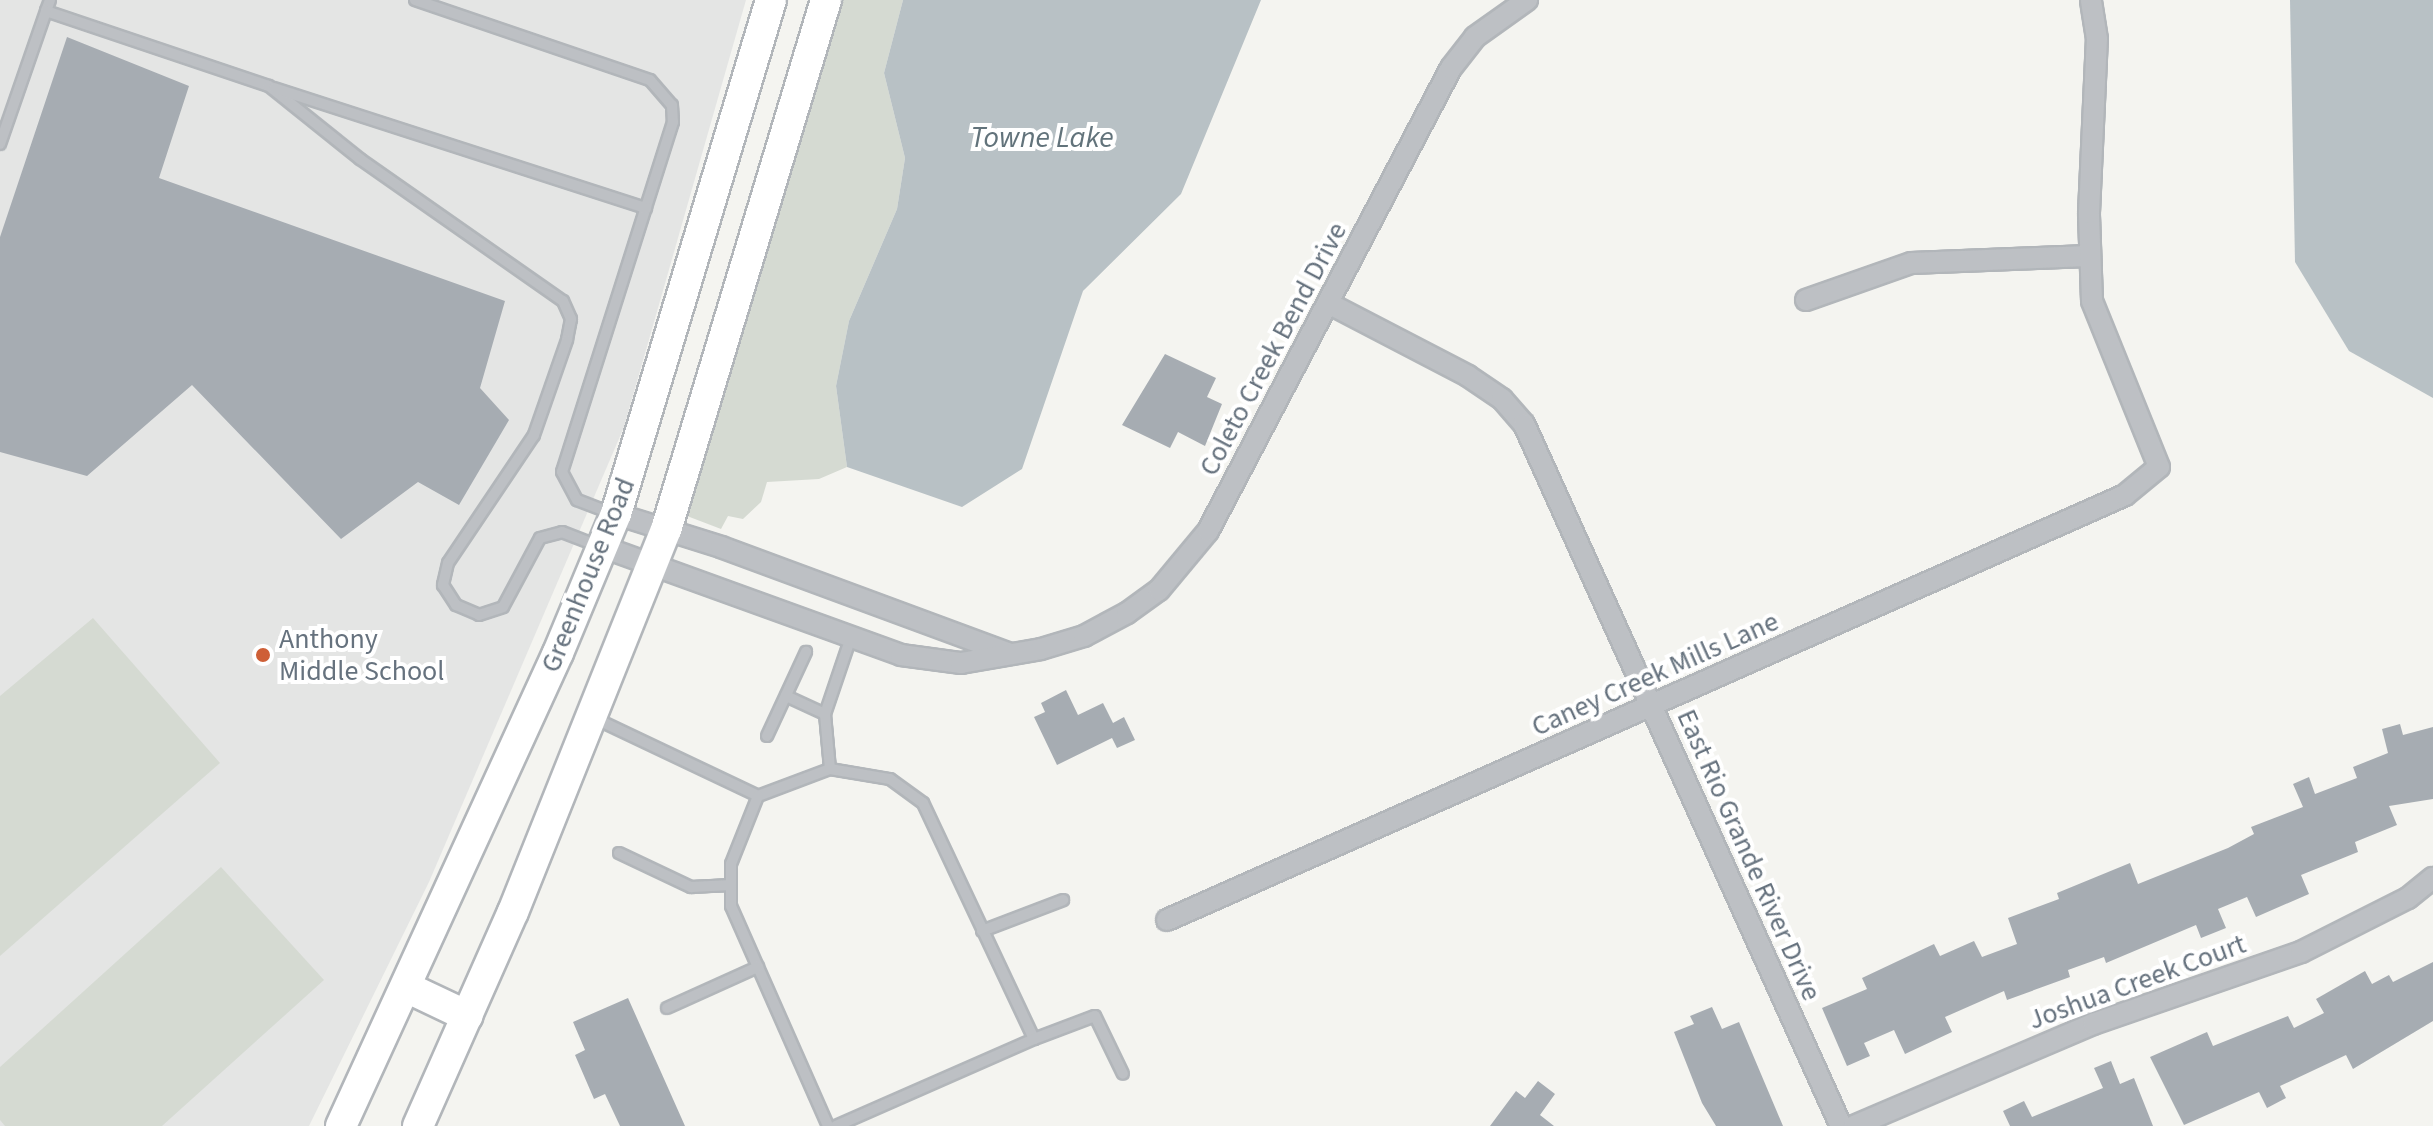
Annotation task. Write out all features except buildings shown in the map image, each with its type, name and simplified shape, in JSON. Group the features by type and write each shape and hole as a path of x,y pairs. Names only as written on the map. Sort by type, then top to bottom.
{"main road":[{"path":"770,4 822,12"},
{"name":"Greenhouse Road","path":"341,1126 616,514 770,4"},
{"name":"Greenhouse Road","path":"418,1126 593,717 666,530 822,12"},
{"path":"406,987 467,1016"}],"street":[{"name":"Coleto Creek Bend Drive","path":"603,547 901,655 961,663 1084,636 1159,590 1185,564 1208,531 1451,68 1475,37 1527,0"},
{"path":"1806,300 1911,263 2088,256 2097,39 2091,0"},
{"name":"Caney Creek Mills Lane","path":"1167,920 2125,495 2159,467 2092,301 2088,256"},
{"name":"East Rio Grande River Drive","path":"1328,303 1468,376 1502,399 1524,424 1841,1126"},
{"path":"616,514 1008,653"},
{"path":"851,637 864,601"},
{"name":"Joshua Creek Court","path":"1854,1126 2093,1024 2301,952 2408,898 2433,878"}],"lane":[{"path":"415,0 650,80 663,91 673,122 562,472 577,500 616,514"},
{"path":"0,144 48,5 269,86 646,208"},
{"path":"269,86 360,159 549,287 571,319 534,435 448,563 443,585 456,605 479,615 503,607 540,538 562,532 603,547"},
{"path":"830,769 825,714 851,637"},
{"path":"767,736 806,652"},
{"path":"786,696 825,714"},
{"path":"593,717 758,796 830,769 890,779 923,803 1034,1039"},
{"path":"758,796 731,864 731,906 828,1126"},
{"path":"619,853 691,887 731,885"},
{"path":"982,931 1063,900"},
{"path":"667,1008 758,967"},
{"path":"836,1126 1034,1039 1095,1016 1123,1074"}],"shaded area":[{"name":"Anthony Middle School","path":"0,0 746,0 624,427 429,882 309,1126 0,1126"},
{"path":"837,0 903,0 884,73 905,158 897,209 849,321 836,386 847,467 819,479 767,482 761,502 743,519 728,516 721,529 687,516 688,504"},
{"path":"93,618 220,763 0,956 0,696"},
{"path":"221,867 324,980 162,1126 5,1126 0,1120 0,1067"}],"water":[{"name":"Towne Lake","path":"903,0 1261,0 1181,194 1083,291 1022,469 962,507 847,467 836,386 849,321 897,209 905,158 884,73"},
{"path":"2290,0 2433,0 2433,398 2349,351 2295,262"}],"place":[{"name":"Anthony Middle School","path":"263,655"}]}
